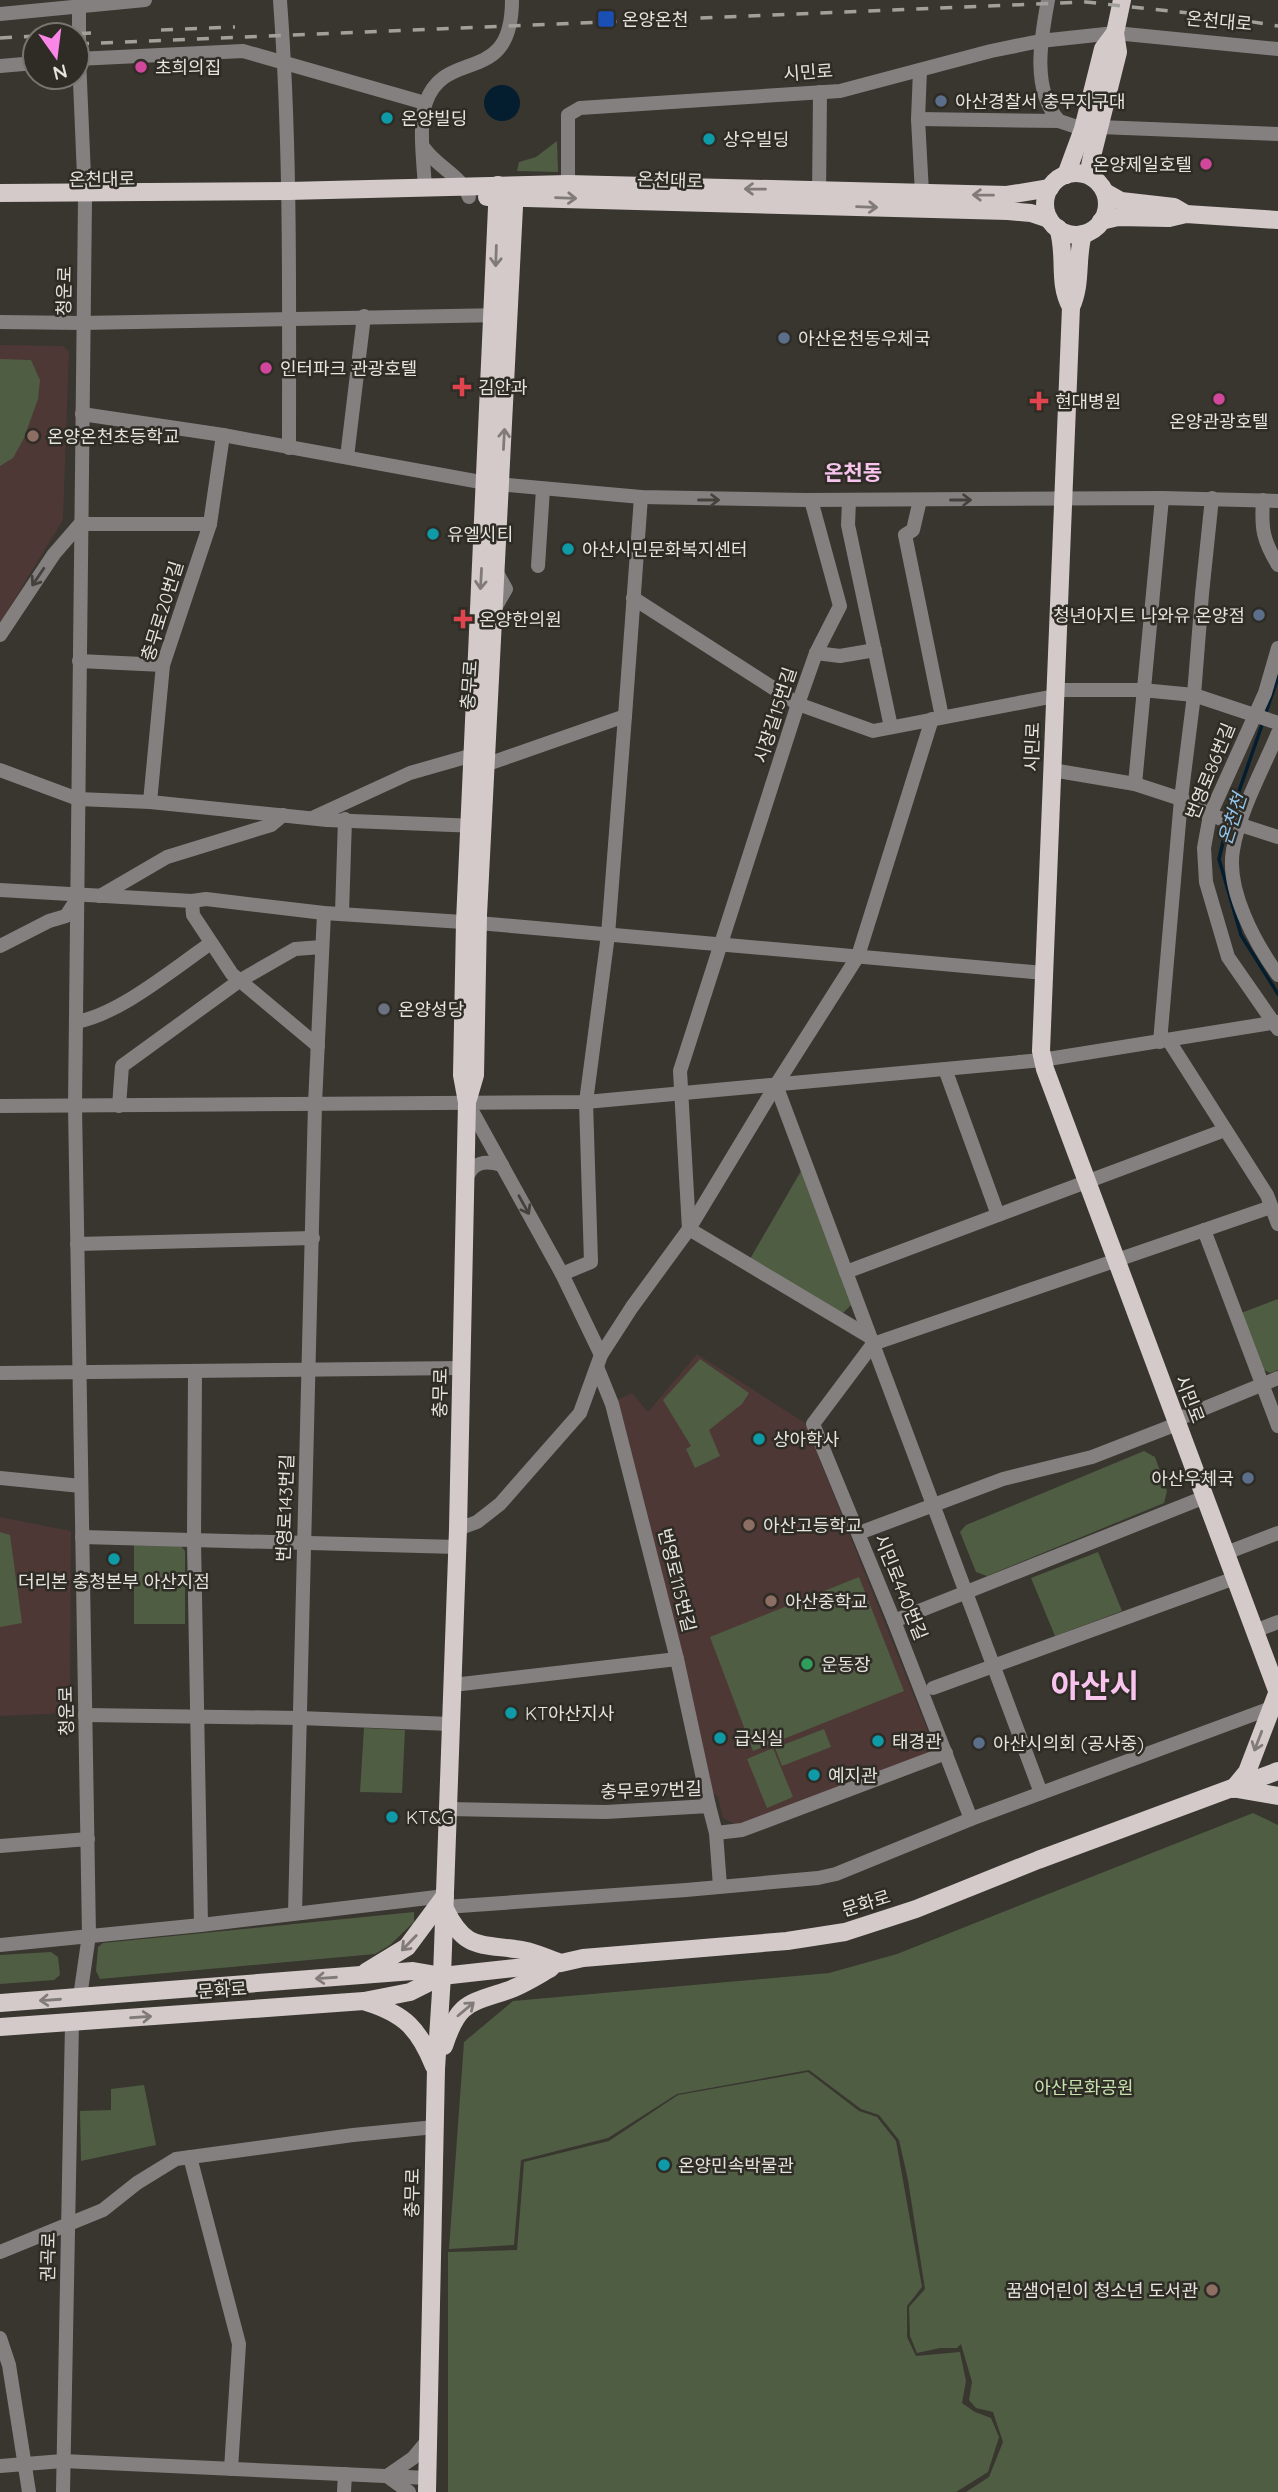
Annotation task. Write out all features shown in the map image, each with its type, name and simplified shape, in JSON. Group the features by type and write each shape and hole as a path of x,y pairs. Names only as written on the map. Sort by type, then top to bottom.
{"main road":[{"path":"1091,128 1066,175 1050,188 1045,201 1054,224 1073,234 1092,230 1101,221 1107,207 1104,192 1093,177 1090,166 1091,128 1103,49 1115,33 1122,0"},
{"path":"1066,175 1080,173 1093,177"},
{"name":"온천대로","path":"506,191 568,184 819,198 1031,213 1054,224"},
{"name":"온천대로","path":"0,201 85,197 506,191 819,198 922,193 1007,195 1050,188"},
{"name":"온천대로","path":"288,195 425,189 467,192"},
{"name":"충무로","path":"427,2485 436,2069 442,1976 458,1538 467,1102 475,1075 472,922 506,191"},
{"path":"1104,192 1121,201 1174,207 1186,214"},
{"name":"온천대로","path":"0,193 85,197"},
{"path":"1101,221 1118,217 1169,218 1186,214 1278,220"},
{"name":"시민로","path":"1054,224 1062,241 1064,295 1071,307"},
{"name":"시민로","path":"1083,234 1079,250 1076,296 1071,307 1042,1060 1255,1631 1276,1696"},
{"name":"충무로","path":"479,760 497,573 494,484"},
{"path":"1233,1789 1247,1772 1276,1696"},
{"name":"문화로","path":"0,2003 413,1971 442,1976 561,1963 583,1958 787,1941 845,1933 916,1909 1038,1860 1278,1771"},
{"path":"1233,1789 1278,1796"},
{"path":"360,1976 407,1947 445,1902 454,1926 464,1939 483,1947 518,1949 561,1963"},
{"path":"436,2069 451,2024 461,2011 481,1997 508,1991 561,1963"},
{"name":"문화로","path":"0,2027 363,2001 410,1992 442,1976"},
{"path":"363,2001 403,2018 425,2043 436,2069"}],"street":[{"path":"0,14 79,4 145,0"},
{"path":"280,0 285,61 288,195 289,447"},
{"path":"425,189 425,103 442,78 493,56 505,41 512,24 512,0"},
{"path":"1048,0 1040,41 1043,90 1049,110 1059,121"},
{"name":"시민로","path":"568,184 568,115 580,108 840,91 1040,41 1115,33"},
{"name":"온천대로","path":"1115,33 1278,49"},
{"path":"91,58 243,51 425,103"},
{"path":"0,66 21,64"},
{"path":"920,70 918,119 922,193"},
{"name":"청운로","path":"80,91 85,197 75,1106 89,1936 80,1997"},
{"path":"819,198 820,92"},
{"path":"918,119 1059,121 1091,128 1278,134"},
{"path":"424,148 467,192"},
{"path":"0,322 82,323 502,315"},
{"path":"347,457 364,316"},
{"path":"82,414 223,435 494,484 641,497 811,500 1212,498 1278,501"},
{"name":"충무로20번길","path":"150,802 163,665 210,524 223,435"},
{"path":"538,566 543,489"},
{"path":"562,1274 591,1262 586,1102 608,935 641,497"},
{"path":"1135,784 1162,498"},
{"path":"1212,498 1194,695 1181,799 1165,1042 1273,1201 1278,1224"},
{"name":"시장길15번길","path":"689,1229 680,1071 816,653 840,606 811,500"},
{"path":"849,500 848,525 891,727"},
{"path":"82,1537 303,1543 458,1538 500,1504 565,1433 580,1413 599,1362 632,1307 689,1229 858,956 937,718 905,535 913,530 920,500"},
{"path":"1263,500 1261,528 1278,565"},
{"path":"0,635 54,554 80,524 210,524"},
{"path":"633,597 799,704 873,731 1055,693 1142,690 1194,695 1278,723"},
{"name":"번영로86번길","path":"1277,1025 1228,957 1206,882 1204,848 1210,815 1265,693 1278,648"},
{"path":"816,653 840,656 875,650"},
{"path":"79,661 163,665"},
{"path":"311,818 410,773 479,760 625,716"},
{"path":"1278,733 1239,824 1232,850 1232,873 1245,918 1265,958 1278,975"},
{"path":"1052,769 1135,784 1181,799 1210,815 1278,837"},
{"path":"0,770 78,799 150,802 311,818 476,826"},
{"path":"98,897 167,857 271,825 283,815"},
{"path":"342,913 345,819"},
{"path":"0,890 98,897 192,901 206,899 324,913 472,922 1044,973"},
{"path":"0,946 49,921 66,916 77,896"},
{"path":"192,901 193,915 239,982 318,1046"},
{"name":"번영로143번길","path":"295,1913 315,1104 324,913"},
{"path":"76,1022 89,1020 145,989 211,943"},
{"path":"119,1106 122,1066 239,982 295,949 322,947"},
{"path":"0,1106 586,1102 1042,1060 1277,1025"},
{"path":"946,1069 998,1215"},
{"path":"776,1085 1041,1793"},
{"name":"번영로115번길","path":"467,1102 562,1274 599,1362 677,1659 709,1806"},
{"path":"846,1272 1225,1130"},
{"path":"466,1181 469,1169 479,1162 502,1166"},
{"path":"689,1229 872,1340 1204,1230 1273,1201"},
{"path":"1204,1230 1278,1426"},
{"path":"77,1244 313,1238"},
{"name":"시민로440번길","path":"872,1340 813,1424 859,1533 971,1819"},
{"path":"0,1373 462,1368"},
{"path":"195,1371 194,1540 201,1925"},
{"path":"859,1533 1003,1479 1092,1457 1278,1378"},
{"path":"0,1478 81,1486"},
{"path":"894,1621 1205,1497"},
{"path":"1226,1553 1278,1533"},
{"path":"933,1688 1235,1578"},
{"path":"1255,1631 1278,1622"},
{"path":"453,1685 677,1659"},
{"path":"0,1945 295,1913 818,1878 836,1874 1041,1793 1276,1696"},
{"path":"85,1714 451,1724"},
{"path":"716,1833 742,1830 946,1753"},
{"name":"충무로97번길","path":"448,1809 606,1812 709,1806 716,1833 720,1886"},
{"path":"0,1846 88,1839"},
{"name":"권곡로","path":"63,2492 72,2023"},
{"path":"0,2252 103,2210 137,2183 176,2159 353,2135 435,2127"},
{"path":"190,2157 239,2344 231,2469"},
{"path":"0,2337 9,2365 29,2492"},
{"path":"387,2476 413,2458 428,2440"},
{"path":"0,2466 63,2461 387,2476 427,2485"},
{"path":"344,2492 345,2474"},
{"path":"387,2476 409,2492"}],"shaded area":[{"name":"온양온천초등학교","path":"0,345 63,346 69,352 63,520 0,623"},
{"path":"697,1354 805,1423 934,1746 932,1752 737,1825 723,1818 718,1797 710,1791 617,1400 632,1393 648,1412"},
{"path":"0,1517 71,1531 70,1713 0,1716"}],"green space":[{"path":"557,141 558,172 517,171 519,162 536,157"},
{"path":"0,359 31,360 40,380 38,399 24,438 13,458 0,466"},
{"path":"801,1171 851,1305 842,1314 750,1259"},
{"path":"1278,1299 1278,1370 1270,1373 1262,1369 1241,1313"},
{"path":"700,1359 749,1393 742,1404 709,1430 720,1456 695,1468 686,1449 691,1446 663,1400"},
{"path":"1144,1451 1155,1457 1167,1491 1164,1503 987,1576 976,1572 960,1532 966,1525"},
{"path":"0,1532 10,1535 22,1623 0,1627"},
{"path":"134,1545 181,1546 185,1551 185,1624 134,1624"},
{"path":"1098,1552 1122,1611 1055,1636 1031,1578"},
{"name":"운동장","path":"859,1577 904,1691 753,1751 710,1637"},
{"path":"364,1728 405,1730 402,1793 360,1792"},
{"path":"824,1729 831,1747 782,1766 775,1748"},
{"path":"773,1748 793,1797 767,1808 747,1759"},
{"name":"아산문화공원","path":"1253,1813 1278,1825 1278,2492 966,2492 989,2477 1003,2442 993,2412 976,2408 969,2400 972,2382 961,2344 957,2348 940,2348 917,2353 910,2336 909,2307 925,2289 899,2140 879,2115 861,2109 809,2070 677,2094 608,2138 521,2160 514,2245 449,2249 464,2042 513,2001 829,1973 897,1954"},
{"path":"414,1912 414,1922 390,1945 375,1954 100,1979 96,1971 98,1947 103,1943"},
{"path":"51,1952 58,1957 60,1975 54,1980 0,1984 0,1955"},
{"name":"온양민속박물관","path":"808,2072 859,2111 877,2117 896,2141 922,2287 907,2306 907,2337 916,2356 960,2352 966,2381 962,2403 991,2418 999,2437 988,2472 956,2492 448,2492 448,2252 517,2250 524,2162 609,2141 678,2095"},
{"path":"144,2085 156,2145 81,2161 80,2111 111,2110 111,2089"}],"water":[{"path":"502,85 515,90 520,103 515,116 502,121 489,116 484,103 489,90"}],"waterway":[{"name":"온천천","path":"1265,715 1278,677"},
{"name":"온천천","path":"1230,817 1263,722"},
{"name":"온천천","path":"1227,825 1219,859 1241,935 1278,994"}],"railway":[{"path":"91,43 1086,2 1216,16 1278,26"},
{"path":"161,30 235,27"},
{"path":"0,38 21,37"}],"place":[{"name":"온양온천","path":"606,19"},
{"name":"초희의집","path":"141,67"},
{"name":"아산경찰서 충무지구대","path":"941,101"},
{"name":"온양빌딩","path":"387,118"},
{"name":"상우빌딩","path":"709,139"},
{"name":"온양제일호텔","path":"1206,164"},
{"name":"아산온천동우체국","path":"784,338"},
{"name":"인터파크 관광호텔","path":"266,368"},
{"name":"김안과","path":"462,387"},
{"name":"온양관광호텔","path":"1219,399"},
{"name":"현대병원","path":"1039,401"},
{"name":"온양온천초등학교","path":"33,436"},
{"name":"유엘시티","path":"433,534"},
{"name":"아산시민문화복지센터","path":"568,549"},
{"name":"청년아지트 나와유 온양점","path":"1259,615"},
{"name":"온양한의원","path":"463,619"},
{"name":"온양성당","path":"384,1009"},
{"name":"상아학사","path":"759,1439"},
{"name":"아산우체국","path":"1248,1478"},
{"name":"아산고등학교","path":"749,1525"},
{"name":"더리본 충청본부 아산지점","path":"114,1559"},
{"name":"아산중학교","path":"771,1601"},
{"name":"운동장","path":"807,1664"},
{"name":"KT아산지사","path":"511,1713"},
{"name":"급식실","path":"720,1738"},
{"name":"태경관","path":"878,1741"},
{"name":"아산시의회 (공사중)","path":"979,1743"},
{"name":"예지관","path":"814,1775"},
{"name":"KT&G","path":"392,1817"},
{"name":"온양민속박물관","path":"664,2165"},
{"name":"꿈샘어린이 청소년 도서관","path":"1212,2290"}],"district":[{"name":"온천동","path":"853,472"},
{"name":"아산시","path":"1095,1685"}]}
